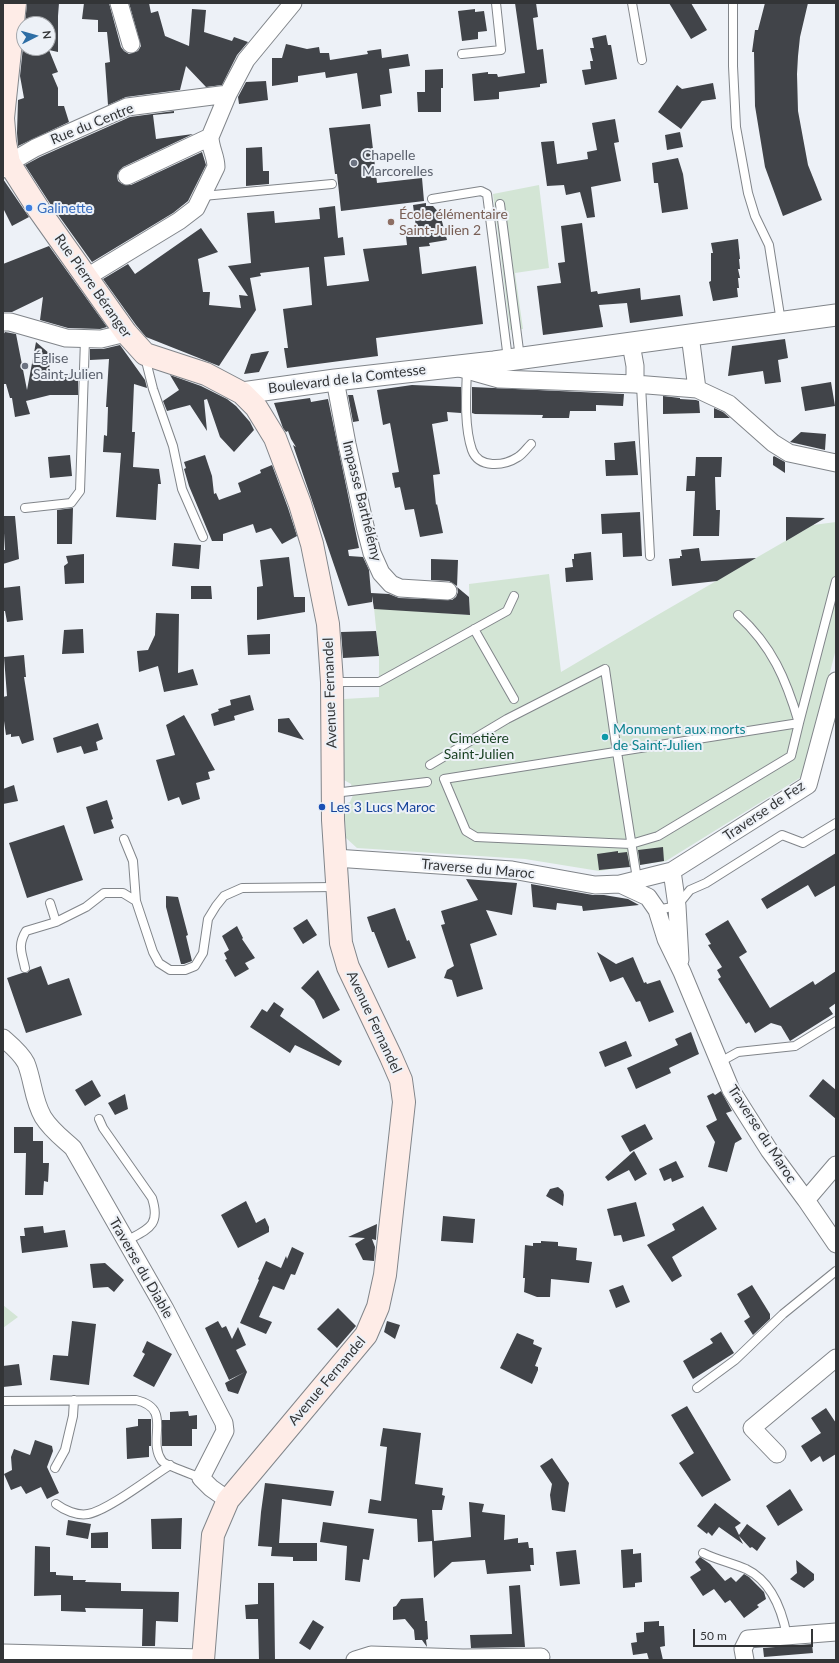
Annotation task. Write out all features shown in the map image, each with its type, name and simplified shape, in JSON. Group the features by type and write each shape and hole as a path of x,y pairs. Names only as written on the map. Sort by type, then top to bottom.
{"main road":[{"name":"Rue Pierre Béranger","path":"15,3 3,118 5,154 40,210 126,333 145,354 206,374 242,393"},
{"name":"Avenue Fernandel","path":"203,1659 213,1535 228,1500 366,1335 378,1307 385,1275 404,1102 401,1080 348,967 341,943 335,858 332,682 328,624 312,544 302,510 275,438 256,407 242,393"}],"street":[{"path":"119,3 131,44"},
{"path":"87,277 179,221 196,208 216,167 216,160 210,144 210,137 228,94 246,60 293,3"},
{"name":"Rue du Centre","path":"5,154 35,148 127,107 228,94"},
{"path":"127,176 210,137"},
{"name":"Boulevard de la Comtesse","path":"242,393 335,380 460,368 514,359 836,315"},
{"path":"3,322 10,322 66,338 101,339 126,333"},
{"path":"690,335 697,389 729,404 773,443 789,453 836,463"},
{"path":"631,344 638,385"},
{"name":"Boulevard de la Comtesse","path":"460,368 499,379 697,389"},
{"name":"Impasse Barthélémy","path":"335,380 365,526 372,553 381,573 392,584 400,588 448,591"},
{"name":"Traverse de Fez","path":"672,871 808,785 836,681"},
{"name":"Traverse du Maroc","path":"335,858 512,870 595,885 620,884 672,871 677,906 679,956 682,972"},
{"name":"Traverse du Maroc","path":"620,884 648,897 657,910 666,940 682,972 731,1090 769,1150 836,1244"},
{"name":"Traverse du Diable","path":"3,1038 17,1051 25,1062 33,1092 42,1116 52,1129 73,1148 165,1309 224,1423 225,1431 201,1478"},
{"path":"806,1200 836,1165"},
{"path":"777,1454 752,1428 836,1358"},
{"path":"201,1478 211,1488 228,1500"},
{"path":"744,1660 743,1649 748,1639 836,1632"},
{"path":"3,1654 203,1659"},
{"path":"356,1660 371,1655 463,1658 541,1657"}],"lane":[{"path":"462,54 501,50 496,3"},
{"path":"632,3 642,60"},
{"path":"733,3 734,97 736,127 748,193 755,216 769,245 782,322"},
{"path":"203,196 332,184"},
{"path":"432,199 481,191 487,194 514,359"},
{"path":"500,204 514,359"},
{"path":"25,508 71,503 80,491 85,339"},
{"path":"145,354 153,389 173,446 182,488 203,537"},
{"path":"460,368 466,387 468,428 472,452 481,461 493,465 518,457 532,444"},
{"path":"638,385 650,556"},
{"path":"799,723 616,752 522,765 444,779 466,831 476,837 631,844 658,836 790,756 799,723 836,581"},
{"path":"332,682 379,682 506,611 514,596"},
{"path":"738,615 753,629 781,672 799,723"},
{"path":"474,629 514,699"},
{"path":"430,765 507,719 605,669 616,752 637,879"},
{"path":"333,794 426,782"},
{"path":"657,910 677,906 690,890 706,883 782,835 803,843 836,823"},
{"path":"124,839 133,860 136,901 153,952 159,963 170,970 185,970 194,966 203,953 208,919 224,896 242,888 337,887"},
{"path":"25,968 21,950 21,940 26,931 56,922 86,907 104,893 123,893 136,901"},
{"path":"50,903 56,922"},
{"path":"720,1062 738,1052 795,1046 836,1021"},
{"path":"99,1119 103,1128 152,1198 155,1207 156,1215 154,1222 146,1230 126,1241"},
{"path":"697,1388 735,1360 783,1314 836,1271"},
{"path":"55,1468 65,1450 73,1416 74,1400"},
{"path":"3,1401 136,1400 147,1402 153,1408 156,1416 158,1454 162,1462 201,1478"},
{"path":"56,1504 65,1510 86,1514 100,1511 170,1465"},
{"path":"703,1553 747,1570 766,1585 783,1615 787,1636"}],"green space":[{"path":"539,185 549,268 515,273 523,329 510,330 493,194"},
{"name":"Cimetière Saint-Julien","path":"836,522 836,649 803,776 666,861 599,871 525,859 357,848 346,838 344,804 350,802 353,795 351,784 344,780 344,699 379,697 379,657 374,608 470,615 469,584 549,574 561,672 813,525"},
{"path":"3,1305 18,1317 3,1328"}],"building":[{"path":"27,3 59,3 58,52 56,52 56,16 26,16"},
{"path":"84,3 109,3 121,47 129,54 138,51 141,46 129,3 149,3 151,13 158,11 165,36 189,46 192,9 206,10 204,32 232,41 234,37 248,42 237,55 222,85 206,87 186,66 180,90 126,97 108,105 105,63 110,62 107,32 98,32 98,20 82,19"},
{"path":"515,3 536,3 538,17 533,18 537,50 543,49 547,83 540,84 540,87 499,92 499,99 474,101 472,74 488,72 488,74 497,74 498,77 525,73"},
{"path":"669,3 691,3 707,30 691,39"},
{"path":"765,3 808,3 800,37 798,56 798,111 808,165 822,200 783,216 765,167 755,106 754,52 752,52 755,30 758,30"},
{"path":"475,9 475,12 484,11 487,31 478,32 478,39 462,41 458,11"},
{"path":"606,35 608,45 611,45 617,79 585,85 582,70 591,69 590,61 593,61 590,48 594,48 592,38"},
{"path":"286,44 307,49 319,47 320,53 329,53 330,60 368,54 367,51 381,49 382,58 408,54 410,66 389,69 392,93 380,95 381,106 362,109 357,73 326,78 325,72 298,76 298,82 272,86 272,58 282,58"},
{"path":"22,56 51,56 58,72 52,74 58,88 58,106 64,106 69,122 18,146 18,100 24,98 20,76"},
{"path":"443,69 441,112 418,112 417,92 425,92 425,70"},
{"path":"266,81 268,100 239,104 238,97 246,82"},
{"path":"713,83 716,99 702,101 681,129 658,112 677,85 682,89"},
{"path":"174,111 174,113 153,115 156,139 193,134 123,167 117,176 118,181 122,184 131,185 202,152 206,165 188,201 173,213 92,262 49,202 25,165 130,117"},
{"path":"615,119 619,142 614,143 621,181 591,187 595,217 587,218 580,192 566,195 564,185 547,186 541,142 554,141 557,164 588,159 587,152 597,150 592,123"},
{"path":"370,124 377,183 422,178 424,201 341,211 337,174 335,174 329,128"},
{"path":"680,132 683,147 667,150 665,135"},
{"path":"262,147 263,171 269,171 269,184 246,186 246,148"},
{"path":"678,158 683,174 688,209 662,213 658,183 654,183 652,163"},
{"path":"3,179 29,217 12,226 3,208"},
{"path":"426,203 426,206 433,206 440,214 447,240 429,243 430,246 419,247 422,274 476,266 483,324 376,338 378,356 287,368 284,348 288,348 283,309 312,305 309,267 260,273 261,276 250,278 256,310 219,366 146,337 103,279 128,264 135,274 201,228 218,252 198,259 203,292 210,292 209,305 241,308 239,295 248,296 228,266 251,263 247,213 274,211 275,223 320,219 319,208 335,206 338,238 343,237 345,255 324,257 327,286 369,281 363,249 407,245 405,228 416,227 413,205"},
{"path":"582,223 591,292 597,291 598,294 640,288 641,300 680,295 683,316 630,323 627,303 599,305 603,327 543,335 537,286 561,283 558,263 565,262 561,226"},
{"path":"738,239 740,269 738,269 740,278 738,278 738,297 713,301 709,282 711,281 711,253 713,253 711,243"},
{"path":"49,246 107,327 100,329 68,328 40,320 43,297 12,312 3,312 3,264"},
{"path":"5,332 16,334 27,390 36,342 50,354 49,373 78,373 78,395 50,395 26,401 30,414 15,417 12,398 10,398 6,384 3,384 3,335"},
{"path":"785,339 788,358 778,360 781,382 765,384 763,371 728,376 732,346"},
{"path":"120,345 145,380 147,388 134,384 132,432 135,432 133,467 159,469 161,484 158,484 156,520 116,517 121,453 103,452 104,435 107,436 108,407 106,407 109,359 90,360 90,349 103,349"},
{"path":"269,351 259,372 244,374 251,354"},
{"path":"170,375 201,386 227,399 236,406 250,422 254,430 234,452 220,437 207,399 204,400 207,431 190,405 167,411 163,401 179,390"},
{"path":"831,382 835,406 805,411 801,387"},
{"path":"412,385 461,387 461,413 447,412 448,421 432,424 440,474 433,475 436,505 437,504 443,533 420,537 414,509 405,510 400,487 395,488 392,473 399,472 390,423 383,425 377,390"},
{"path":"472,387 624,394 623,406 596,405 596,411 570,411 569,418 542,418 543,415 475,414 472,413"},
{"path":"348,395 353,395 359,421 353,422"},
{"path":"663,396 699,401 700,413 663,414"},
{"path":"310,398 311,402 328,399 359,548 348,550 349,556 363,557 369,570 371,593 389,594 399,598 452,600 456,597 458,592 457,587 469,597 470,615 374,609 372,596 372,602 348,606 293,445 296,447 288,431 286,432 283,428 274,403"},
{"path":"714,408 723,412 730,418 714,418"},
{"path":"801,432 826,434 825,450 790,442"},
{"path":"635,441 638,475 606,476 605,460 615,460 614,443"},
{"path":"70,455 72,476 50,478 48,457"},
{"path":"205,455 212,476 214,494 216,493 219,500 241,492 238,483 261,473 260,470 272,465 297,536 282,544 271,528 256,533 253,524 223,534 223,541 212,541 189,486 184,469 186,468 184,462"},
{"path":"774,456 785,462 785,473 773,465"},
{"path":"696,457 722,457 721,477 715,477 716,510 720,510 719,536 693,536 695,491 686,491 687,476 695,476"},
{"path":"73,508 72,544 57,544 57,510"},
{"path":"640,512 642,556 623,557 622,533 602,534 601,514"},
{"path":"3,516 15,516 19,559 3,564 3,550 5,550"},
{"path":"786,517 825,518 786,541"},
{"path":"174,543 201,545 199,569 172,566"},
{"path":"699,548 701,561 756,558 717,581 672,586 669,559 680,558 680,556 682,556 681,550"},
{"path":"591,552 593,580 566,582 565,568 573,567 572,559 574,559 574,554"},
{"path":"84,554 84,583 65,584 64,566 68,563 66,556"},
{"path":"289,557 294,597 305,597 305,612 257,620 257,587 263,586 260,560"},
{"path":"431,559 458,560 457,586 449,581 431,580"},
{"path":"20,586 23,620 7,622 5,611 3,611 3,588"},
{"path":"191,586 211,586 212,599 191,599"},
{"path":"156,613 179,614 178,673 193,669 198,685 164,692 158,666 139,672 137,651 148,650 155,635"},
{"path":"83,629 84,653 62,654 64,630"},
{"path":"376,631 379,656 343,658 341,632"},
{"path":"270,634 270,654 248,655 247,635"},
{"path":"24,655 26,677 24,677 34,740 22,744 19,736 11,737 11,734 6,735 3,721 3,697 7,696 4,657"},
{"path":"250,695 254,710 234,716 235,720 214,726 211,714 219,711 218,709 231,705 230,700"},
{"path":"184,715 215,770 208,772 210,779 196,783 200,799 182,805 179,797 168,801 156,760 175,755 166,725"},
{"path":"289,718 304,740 278,732 278,719"},
{"path":"98,723 103,739 96,742 98,750 84,754 81,746 57,753 53,738"},
{"path":"14,785 18,801 3,804 3,789"},
{"path":"107,800 113,819 111,820 114,828 94,834 86,807"},
{"path":"64,825 83,880 27,898 9,843"},
{"path":"663,847 664,861 640,865 638,850"},
{"path":"618,851 618,853 627,852 630,867 599,870 597,854"},
{"path":"836,853 836,885 815,897 808,885 767,909 761,899"},
{"path":"466,879 517,883 512,915 486,910 497,935 470,944 483,989 457,997 452,980 444,978 447,970 454,966 441,925 445,924 441,911 478,900"},
{"path":"531,884 593,895 604,895 628,899 639,905 583,911 582,906 557,903 556,910 533,907"},
{"path":"166,896 178,897 188,935 186,936 192,961 184,964 181,964 166,907"},
{"path":"395,908 407,941 409,940 416,958 388,968 367,917"},
{"path":"307,919 317,935 303,944 293,928"},
{"path":"728,920 747,952 739,957 770,1008 813,981 815,985 836,971 836,1003 829,1008 833,1014 790,1041 781,1026 771,1023 755,1033 749,1022 746,1024 718,979 721,977 717,970 722,967 708,945 711,944 705,934"},
{"path":"237,926 243,938 242,939 255,958 245,963 249,969 235,977 225,960 227,959 224,953 229,950 222,936"},
{"path":"597,952 616,964 633,957 644,983 646,982 647,984 660,980 674,1012 649,1022 640,1001 636,1002 623,977 610,982"},
{"path":"41,966 48,985 69,978 82,1015 26,1033 7,978 22,973 27,973 30,970"},
{"path":"318,970 340,1010 323,1019 314,1000 301,988"},
{"path":"274,1002 284,1009 280,1016 342,1061 339,1066 295,1045 290,1053 250,1027 262,1009 267,1012"},
{"path":"691,1032 699,1054 669,1068 671,1073 636,1089 627,1068 678,1045 675,1039"},
{"path":"626,1041 632,1056 605,1067 599,1052"},
{"path":"823,1079 836,1090 836,1119 809,1096"},
{"path":"92,1080 101,1096 85,1106 75,1090"},
{"path":"721,1091 732,1111 726,1113 742,1139 735,1143 727,1172 708,1167 715,1142 706,1126 717,1120 707,1096 713,1093 715,1095"},
{"path":"125,1094 128,1109 115,1115 108,1103"},
{"path":"645,1124 653,1139 630,1152 621,1136"},
{"path":"14,1127 33,1127 33,1141 43,1141 43,1163 49,1163 48,1182 44,1181 43,1195 25,1195 26,1153 14,1153"},
{"path":"634,1151 647,1174 635,1181 629,1170 608,1181 605,1177"},
{"path":"676,1161 684,1177 672,1182 671,1178 664,1181 659,1169"},
{"path":"558,1187 563,1191 563,1206 546,1196 550,1189"},
{"path":"246,1201 256,1223 265,1218 269,1227 269,1232 238,1248 221,1215"},
{"path":"636,1202 645,1236 623,1242 621,1235 614,1236 607,1209"},
{"path":"703,1206 717,1229 672,1257 682,1276 672,1282 647,1245 675,1230 672,1224"},
{"path":"443,1216 475,1219 473,1243 441,1241"},
{"path":"377,1224 376,1240 372,1239 375,1247 374,1261 363,1260 355,1244 365,1238 348,1237"},
{"path":"43,1226 44,1233 65,1230 68,1247 22,1253 20,1236 25,1236 24,1228"},
{"path":"541,1241 558,1242 558,1246 577,1248 576,1260 592,1262 589,1283 551,1279 550,1297 537,1297 524,1292 525,1278 523,1278 525,1245 533,1246 533,1243 541,1243"},
{"path":"292,1247 304,1253 295,1275 291,1274 284,1290 273,1286 259,1317 272,1322 266,1334 240,1323 266,1261 281,1268"},
{"path":"105,1263 124,1280 114,1292 108,1287 93,1288 90,1264"},
{"path":"623,1285 630,1302 616,1308 609,1290"},
{"path":"752,1285 770,1314 770,1319 753,1335 744,1321 750,1317 737,1294"},
{"path":"338,1308 356,1326 337,1348 317,1329"},
{"path":"72,1321 96,1324 89,1385 50,1380 53,1355 68,1356"},
{"path":"218,1321 222,1328 226,1326 232,1339 238,1327 246,1345 236,1350 247,1372 238,1394 228,1391 225,1383 245,1372 229,1380 205,1328"},
{"path":"387,1321 400,1325 395,1339 384,1332"},
{"path":"721,1332 734,1353 693,1379 683,1361 713,1343 710,1339"},
{"path":"517,1333 534,1340 533,1344 542,1348 535,1366 538,1367 538,1370 532,1384 500,1368"},
{"path":"147,1341 172,1354 154,1387 133,1376 145,1354 142,1352"},
{"path":"19,1364 22,1385 3,1387 3,1366"},
{"path":"687,1406 731,1480 702,1497 679,1463 694,1453 671,1415"},
{"path":"826,1408 836,1423 836,1454 823,1462 820,1456 811,1462 801,1446 821,1433 811,1418"},
{"path":"188,1411 189,1416 197,1415 197,1429 192,1429 192,1446 162,1446 162,1420 170,1420 170,1412"},
{"path":"138,1419 151,1419 151,1446 149,1446 149,1457 127,1459 126,1428 138,1426"},
{"path":"383,1428 421,1433 415,1484 443,1488 442,1495 445,1496 442,1510 432,1510 434,1541 471,1537 469,1502 484,1504 482,1512 505,1515 504,1540 518,1538 518,1543 528,1542 529,1548 533,1548 534,1565 530,1565 531,1571 487,1574 485,1560 452,1562 434,1578 432,1541 418,1542 417,1519 368,1513 370,1499 381,1501 387,1447 380,1446"},
{"path":"35,1440 52,1446 53,1451 47,1467 59,1493 47,1499 41,1487 26,1494 21,1486 11,1490 4,1474 12,1470 11,1457 14,1449 30,1455"},
{"path":"552,1458 569,1483 565,1512 552,1510 550,1495 552,1484 540,1466"},
{"path":"265,1483 334,1491 331,1506 282,1499 279,1543 317,1543 317,1561 293,1561 293,1557 271,1556 272,1547 258,1546"},
{"path":"790,1489 803,1510 778,1526 766,1506"},
{"path":"715,1503 741,1523 735,1527 739,1535 747,1524 766,1538 757,1551 752,1547 750,1548 739,1536 743,1544 719,1527 712,1536 697,1526"},
{"path":"182,1518 181,1549 152,1549 151,1519"},
{"path":"68,1520 91,1524 88,1539 66,1535"},
{"path":"323,1522 374,1529 369,1560 363,1559 360,1582 345,1580 347,1546 320,1542"},
{"path":"108,1532 108,1548 91,1548 91,1533"},
{"path":"35,1546 50,1547 50,1572 56,1572 56,1575 73,1576 73,1580 86,1580 85,1582 121,1583 121,1591 179,1592 178,1622 156,1621 155,1646 142,1646 143,1609 85,1608 86,1612 61,1611 61,1595 34,1596"},
{"path":"633,1549 633,1554 641,1553 642,1582 635,1583 635,1587 623,1588 621,1550"},
{"path":"576,1550 580,1584 560,1586 556,1552"},
{"path":"700,1557 710,1564 725,1581 731,1577 736,1582 744,1574 749,1577 764,1592 766,1599 757,1605 759,1607 744,1618 730,1600 725,1603 714,1589 703,1596 690,1577 701,1570 695,1562"},
{"path":"796,1560 814,1574 814,1580 804,1588 790,1579 797,1573"},
{"path":"258,1583 274,1583 275,1660 259,1660 258,1619 246,1619 245,1605 258,1604"},
{"path":"520,1585 525,1647 471,1648 470,1635 512,1634 509,1586"},
{"path":"423,1598 425,1621 427,1621 427,1647 422,1640 415,1640 414,1630 405,1619 393,1620 393,1607 396,1606 401,1599"},
{"path":"313,1620 324,1627 310,1650 299,1643"},
{"path":"659,1621 659,1626 664,1626 665,1646 660,1647 663,1660 649,1660 647,1653 633,1655 631,1643 637,1642 636,1633 644,1632 644,1622"},
{"path":"812,1644 813,1653 764,1657 763,1648"}],"place":[{"name":"Chapelle Marcorelles","path":"354,163"},
{"name":"Galinette","path":"29,208"},
{"name":"École élémentaire Saint-Julien 2","path":"391,222"},
{"name":"Église Saint-Julien","path":"25,366"},
{"name":"Monument aux morts de Saint-Julien","path":"605,737"},
{"name":"Les 3 Lucs Maroc","path":"322,807"}]}
